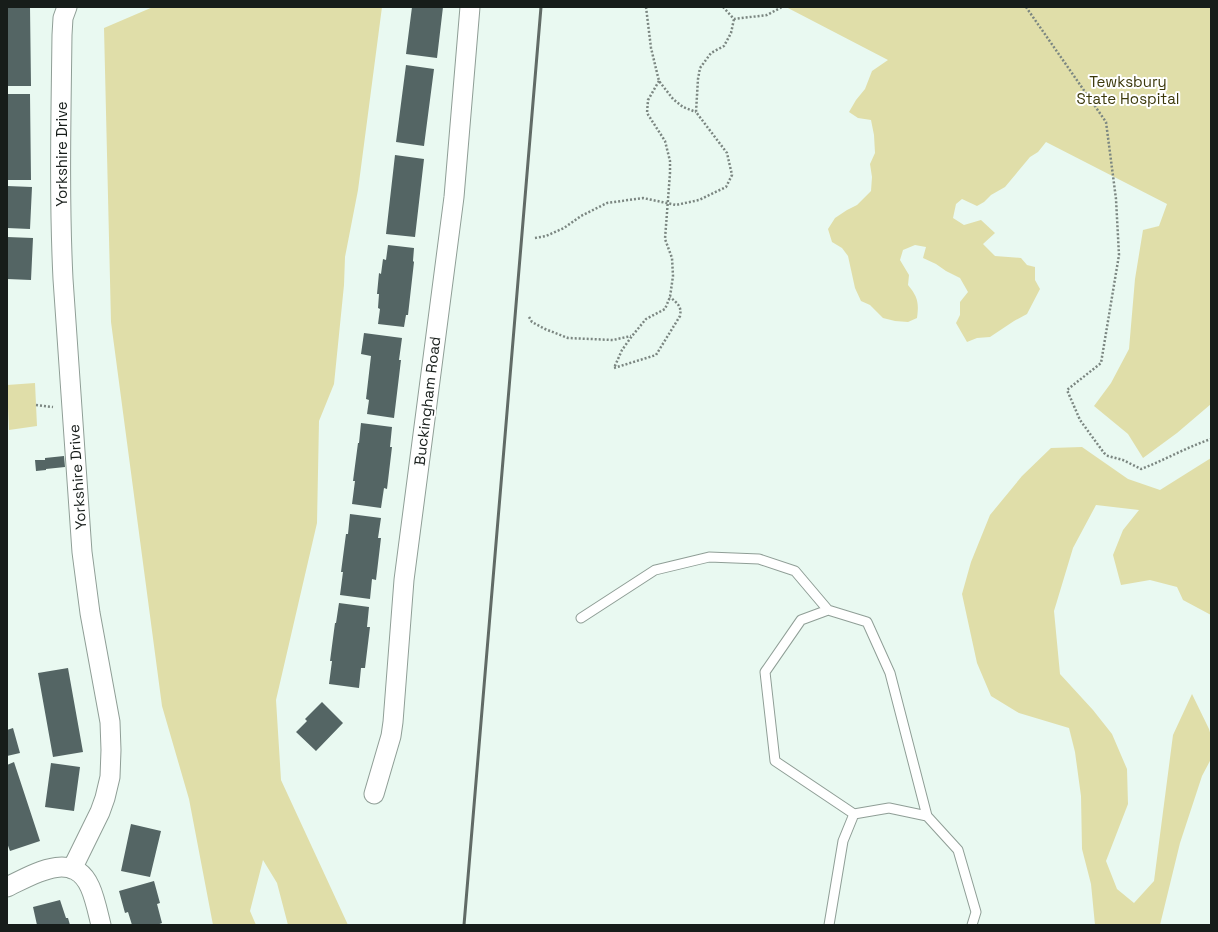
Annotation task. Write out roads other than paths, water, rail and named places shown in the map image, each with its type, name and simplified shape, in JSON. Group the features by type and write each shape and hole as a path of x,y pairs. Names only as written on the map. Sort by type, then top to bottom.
{"street":[{"name":"Yorkshire Drive","path":"67,7 63,18 62,35 60,178 63,280 82,558 90,613 110,722 112,750 110,777 105,798 100,812 72,869"},
{"name":"Buckingham Road","path":"374,794 391,736 393,722 404,580 454,197 470,7"},
{"path":"7,887 49,868 60,866 72,869 81,875 89,884 101,925"}],"lane":[{"path":"580,618 655,570 709,556 759,559 796,571 828,610 867,622 890,673 927,816 958,850 976,912 972,925"},
{"path":"828,610 801,620 765,672 775,761 854,814 889,808 927,816"},
{"path":"829,925 843,842 854,814"}],"railway":[{"path":"464,925 541,7"}],"park label":[{"name":"Tewksbury State Hospital","path":"1128,90"}]}
